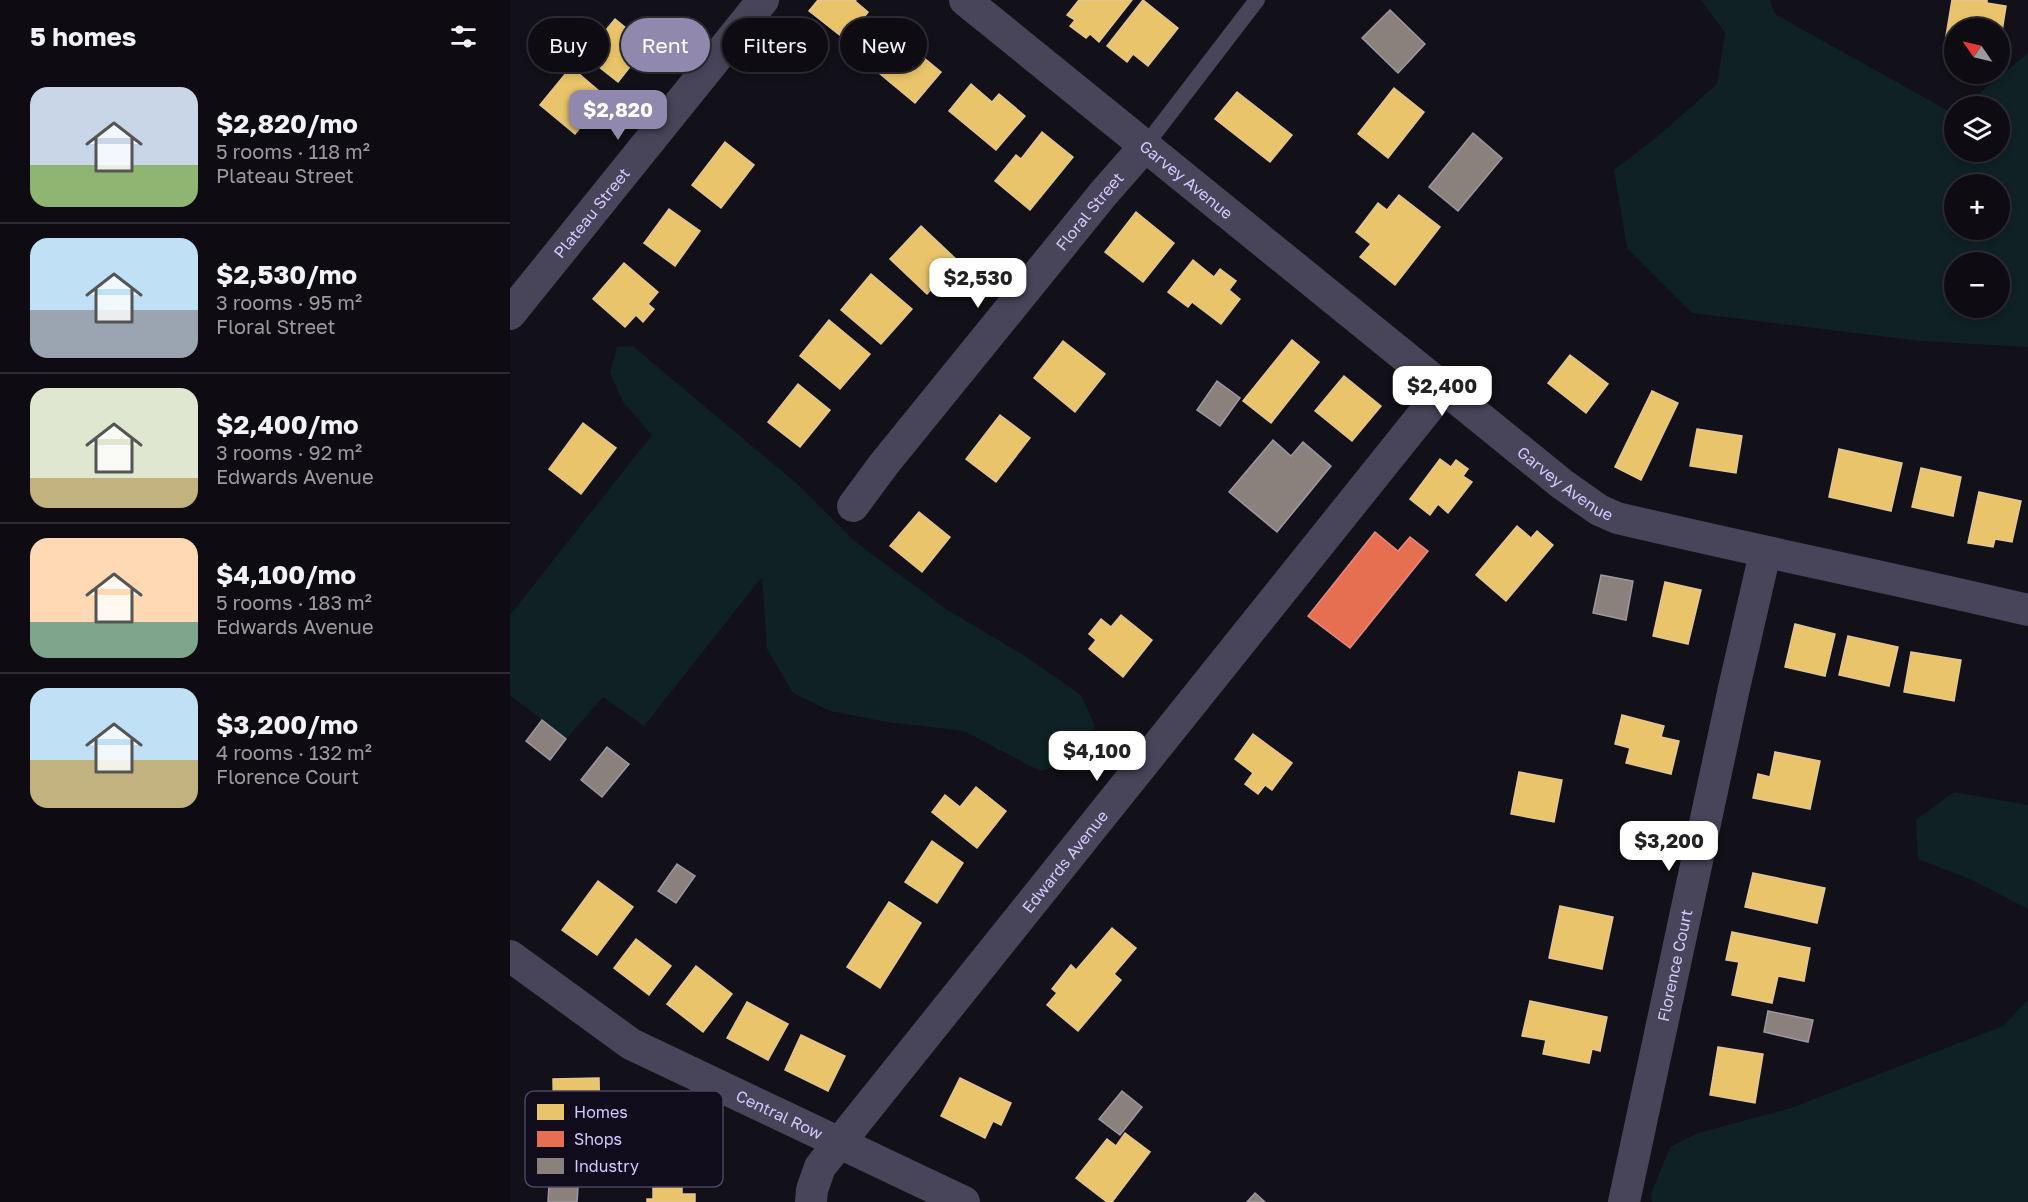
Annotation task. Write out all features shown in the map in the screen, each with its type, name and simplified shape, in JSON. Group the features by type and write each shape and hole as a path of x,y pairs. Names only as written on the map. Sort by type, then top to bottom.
{"street":[{"name":"Plateau Street","path":"510,314 763,0"},
{"name":"Garvey Avenue","path":"965,0 1562,484 1599,510 1617,518 1765,553 2028,610"},
{"name":"Floral Street","path":"853,506 1103,194 1145,146"},
{"name":"Edwards Avenue","path":"811,1202 812,1190 820,1167 1445,387"},
{"name":"Florence Court","path":"1624,1202 1731,699 1765,553"},
{"name":"Central Row","path":"510,956 631,1044 964,1202"}],"lane":[{"name":"Floral Street","path":"1145,146 1257,0"}],"shaded area":[{"path":"1701,0 1770,0 1775,14 1944,108 1944,162 2010,162 2010,96 1976,96 1991,84 2010,84 2010,68 2028,53 2028,347 1920,341 1692,313 1627,248 1614,170 1658,136 1717,84 1725,33"},
{"path":"633,346 803,489 853,540 946,609 1022,654 1081,695 1095,726 1071,762 1040,771 964,731 887,722 830,711 793,693 767,649 762,577 644,726 603,697 566,739 510,695 510,615 652,435 623,402 610,373 617,347"},
{"path":"1954,792 2028,805 2028,909 1972,880 1918,859 1916,820"},
{"path":"2028,1000 2028,1202 1652,1202 1651,1194 1670,1147 1698,1133 1791,1108 2003,1026"}],"building: Homes":[{"path":"818,0 856,0 868,12 863,18 840,18 840,35 828,26 828,18 818,18 809,11"},
{"path":"1079,0 1132,0 1099,42 1090,34 1086,38 1070,26 1075,20 1067,15"},
{"path":"1143,0 1178,28 1148,66 1133,54 1127,62 1107,46"},
{"path":"1952,0 1987,0 1987,3 2006,6 2004,18 1949,18"},
{"path":"615,19 621,24 621,72 626,72 618,82 605,72 609,72 609,26"},
{"path":"927,60 941,72 915,103 878,72 927,72"},
{"path":"567,72 577,72 605,96 575,134 540,105"},
{"path":"971,84 992,102 999,94 1025,116 996,150 949,111"},
{"path":"1394,88 1424,112 1388,158 1358,134"},
{"path":"1237,92 1292,135 1270,162 1215,119"},
{"path":"1042,132 1073,157 1030,210 995,181 1016,155 1021,159"},
{"path":"725,142 754,165 721,208 692,185"},
{"path":"1399,195 1440,227 1395,285 1360,257 1371,244 1356,232 1378,203 1387,210"},
{"path":"669,209 700,231 675,266 644,243"},
{"path":"1136,212 1174,243 1143,282 1105,252"},
{"path":"921,226 958,261 927,294 890,259"},
{"path":"1193,260 1214,277 1220,269 1236,281 1229,290 1240,299 1221,324 1192,302 1188,307 1168,292"},
{"path":"624,263 658,292 648,304 654,309 643,322 636,315 625,327 593,299"},
{"path":"871,274 912,309 881,344 841,310"},
{"path":"829,320 870,354 840,389 800,356"},
{"path":"1292,340 1319,362 1271,423 1243,401"},
{"path":"1063,341 1105,374 1075,412 1034,378"},
{"path":"1570,355 1608,384 1586,413 1548,383"},
{"path":"1344,376 1381,406 1352,441 1315,411"},
{"path":"798,384 830,410 800,447 768,422"},
{"path":"1652,391 1678,403 1641,480 1615,467"},
{"path":"1000,415 1030,438 996,482 966,459"},
{"path":"583,423 616,448 581,494 549,469"},
{"path":"1697,429 1742,436 1736,473 1690,466"},
{"path":"1839,449 1902,463 1891,511 1829,497"},
{"path":"1440,459 1451,467 1456,460 1468,469 1463,476 1472,482 1448,513 1438,504 1430,515 1410,499"},
{"path":"1921,468 1961,477 1953,516 1912,507"},
{"path":"1979,492 2021,501 2012,542 1995,539 1993,547 1968,543"},
{"path":"919,512 950,537 922,572 890,546"},
{"path":"1517,526 1531,538 1537,531 1553,545 1506,601 1476,575"},
{"path":"1665,582 1701,590 1688,644 1653,636"},
{"path":"1121,615 1152,640 1123,677 1089,649 1096,640 1089,634 1101,619 1111,627"},
{"path":"1795,624 1835,634 1825,676 1785,667"},
{"path":"1848,636 1898,647 1889,686 1839,675"},
{"path":"1911,652 1961,660 1954,701 1904,692"},
{"path":"1622,715 1664,726 1661,737 1679,741 1671,774 1626,763 1630,748 1615,744"},
{"path":"1253,734 1292,763 1272,790 1265,785 1258,794 1245,784 1253,773 1235,759"},
{"path":"1775,752 1820,761 1810,809 1753,798 1758,774 1770,777"},
{"path":"1519,772 1562,780 1554,822 1511,814"},
{"path":"976,787 1006,811 977,848 932,812 945,795 960,807"},
{"path":"932,841 963,863 937,903 905,882"},
{"path":"1753,873 1825,888 1817,923 1745,907"},
{"path":"598,881 633,907 597,955 562,930"},
{"path":"889,902 921,923 880,988 847,967"},
{"path":"1560,906 1613,917 1602,969 1549,958"},
{"path":"1112,928 1136,948 1114,974 1121,980 1078,1031 1047,1005 1057,993 1052,989 1071,965 1076,970"},
{"path":"1732,932 1810,948 1804,981 1778,976 1772,1003 1732,995 1739,962 1726,960"},
{"path":"636,939 671,966 649,995 614,968"},
{"path":"696,966 732,994 703,1032 667,1004"},
{"path":"1530,1001 1607,1017 1600,1051 1592,1049 1589,1063 1543,1054 1546,1040 1522,1036"},
{"path":"747,1002 788,1024 768,1060 727,1038"},
{"path":"801,1035 845,1056 828,1091 785,1070"},
{"path":"1718,1047 1763,1054 1755,1103 1710,1095"},
{"path":"599,1078 599,1091 553,1091 553,1079"},
{"path":"960,1078 1011,1103 1001,1125 993,1121 985,1138 941,1116"},
{"path":"1125,1133 1150,1152 1112,1202 1107,1202 1076,1178 1107,1139 1116,1146"},
{"path":"653,1187 682,1187 682,1194 695,1194 695,1202 647,1202 647,1199 653,1199"}],"building: Shops":[{"path":"1375,532 1398,551 1410,537 1428,551 1350,648 1308,616"}],"building: Industry":[{"path":"1390,10 1425,44 1398,73 1362,38"},
{"path":"1473,133 1502,158 1458,211 1429,187"},
{"path":"1217,381 1240,398 1220,426 1197,410"},
{"path":"1273,440 1291,456 1303,442 1331,466 1277,532 1229,492"},
{"path":"1601,575 1633,581 1626,620 1593,613"},
{"path":"542,720 566,739 550,760 526,741"},
{"path":"607,747 629,764 602,797 581,780"},
{"path":"677,864 695,876 676,903 658,891"},
{"path":"1768,1011 1813,1020 1808,1042 1764,1032"},
{"path":"1122,1091 1142,1107 1120,1135 1099,1119"},
{"path":"549,1187 578,1187 577,1202 548,1202"},
{"path":"1255,1193 1265,1202 1247,1202"}]}
